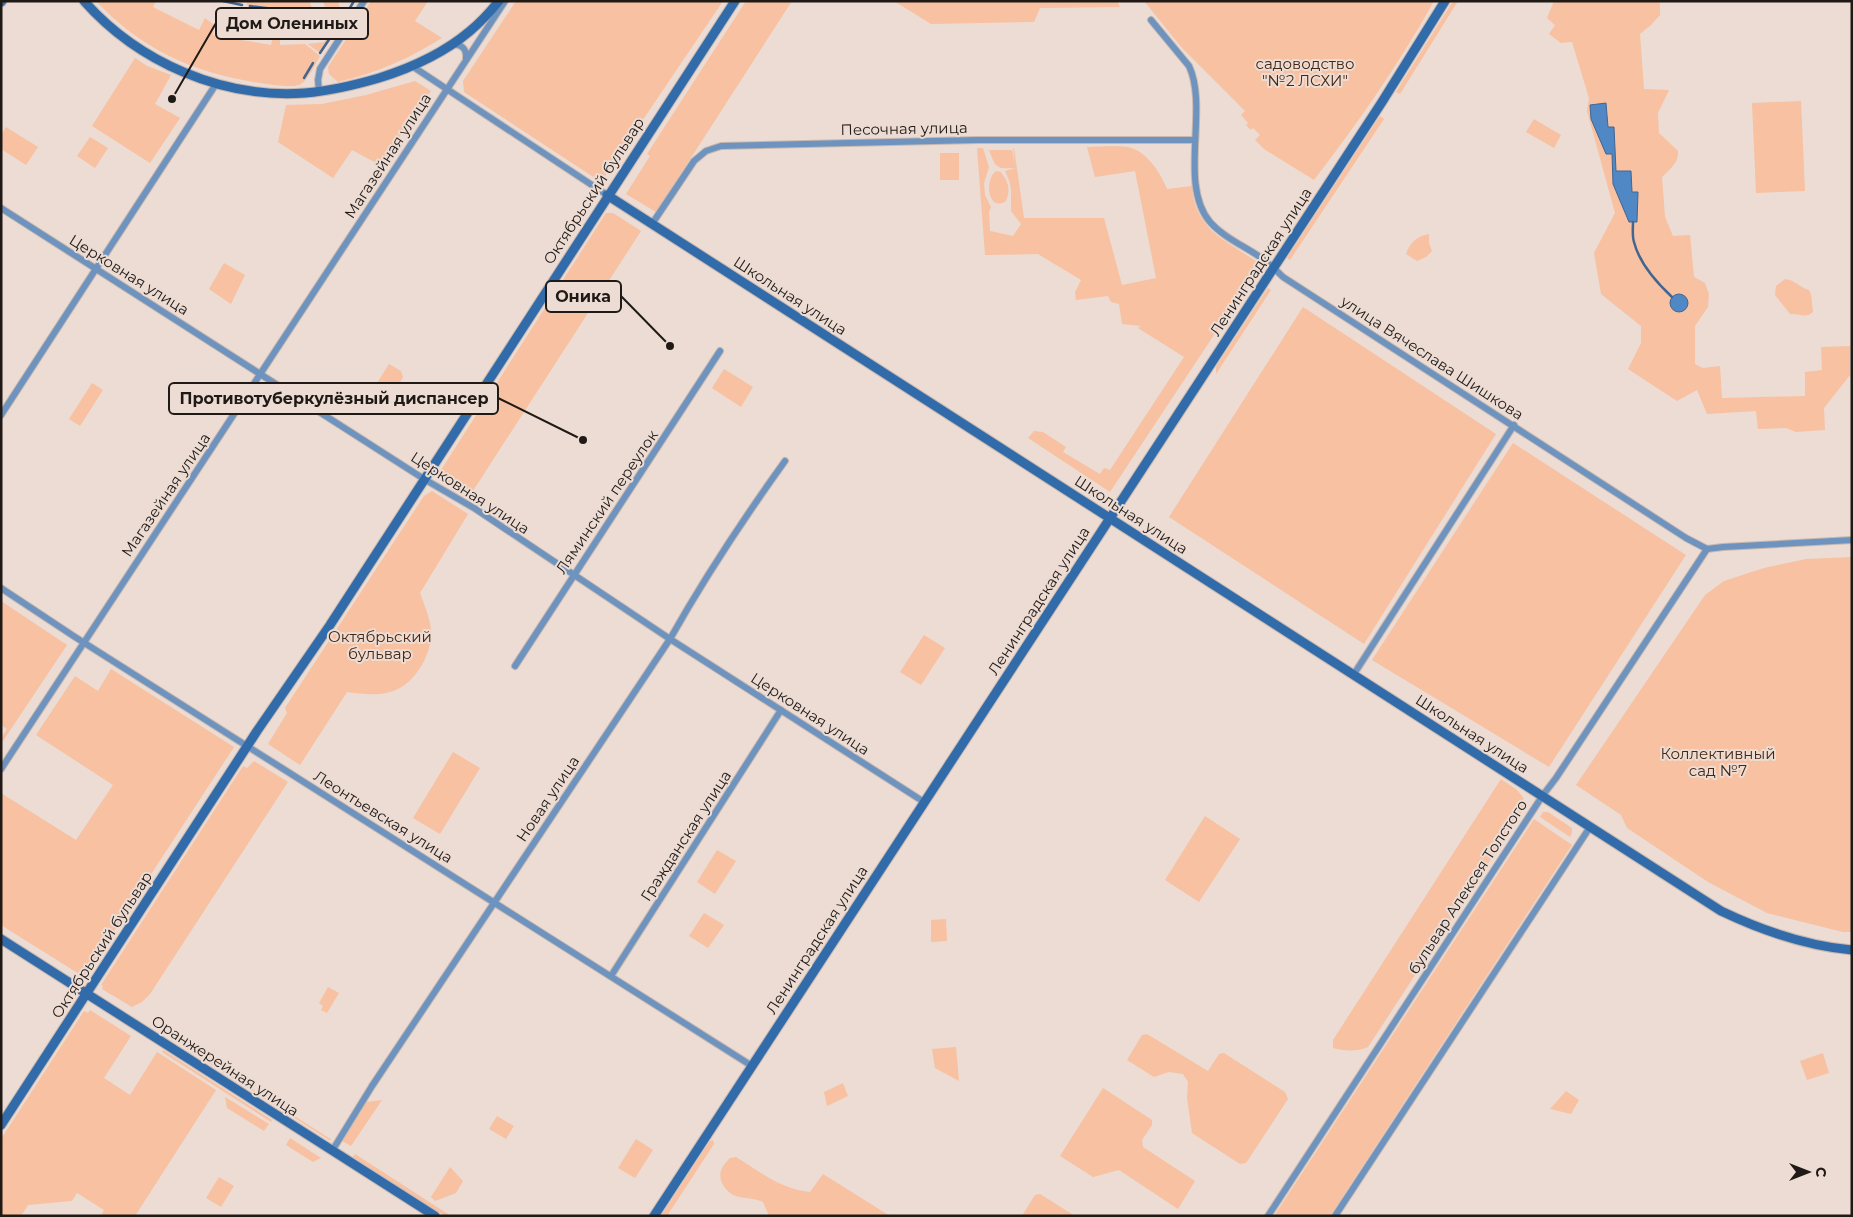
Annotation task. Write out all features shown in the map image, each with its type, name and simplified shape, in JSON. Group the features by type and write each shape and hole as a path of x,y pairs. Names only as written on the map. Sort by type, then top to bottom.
{"street":[{"path":"84,1 104,22 136,47 161,62 216,84 284,93 319,91 363,83 412,66 469,32 499,1"},
{"path":"319,91 320,69 364,1"},
{"name":"Магазейная улица","path":"1,769 505,1"},
{"name":"Октябрьский бульвар","path":"1,1124 247,746 330,625 607,195 735,1"},
{"name":"Ленинградская улица","path":"654,1216 1386,97 1445,1"},
{"name":"улица Вячеслава Шишкова","path":"1151,20 1193,73 1198,196 1202,210 1222,233 1262,258 1283,277 1514,425 1625,500 1707,550"},
{"path":"451,44 463,47 466,51 466,59"},
{"name":"Школьная улица","path":"412,66 607,195 1721,911 1744,922 1788,938 1821,946 1852,950"},
{"path":"1,415 216,84"},
{"name":"Песочная улица","path":"652,224 694,161 706,151 721,146 962,140 1195,140"},
{"name":"Церковная улица","path":"1,208 424,479 474,508 670,639 924,802"},
{"name":"Ляминский переулок","path":"515,666 720,351"},
{"path":"1354,674 1514,425"},
{"name":"Новая улица","path":"332,1151 372,1086 670,639 704,582 785,461"},
{"path":"1707,550 1723,546 1852,540"},
{"name":"бульвар Алексея Толстого","path":"1268,1216 1543,795 1707,550"},
{"name":"Леонтьевская улица","path":"1,588 752,1066"},
{"name":"Гражданская улица","path":"611,976 782,710"},
{"path":"1335,1216 1590,827"},
{"name":"Оранжерейная улица","path":"1,939 435,1216"}],"green space":[{"path":"96,1 156,1 153,7 199,30 205,18 214,25 213,35 271,45 276,23 281,19 285,19 285,23 279,24 280,45 305,44 320,56 306,79 298,85 289,86 242,80 196,67 153,47 114,19"},
{"path":"246,1 309,1 312,8 325,7 323,1 338,1 340,8 335,12 256,12 249,9"},
{"path":"371,1 428,1 415,21 442,38 392,65 338,82 329,74 328,67"},
{"path":"516,1 723,1 601,182 464,92 463,81"},
{"path":"746,1 792,1 656,212 626,194 650,156 647,154"},
{"path":"894,1 1117,1 1120,7 1040,8 1034,22 931,24"},
{"name":"садоводство \"№2 ЛСХИ\"","path":"1144,1 1434,1 1407,48 1377,93 1314,180 1264,149 1255,140 1260,135 1253,128 1251,130 1246,125 1248,123 1241,115 1245,111 1182,48"},
{"path":"1453,1 1458,1 1400,94 1396,92"},
{"path":"1554,1 1658,1 1660,4 1660,15 1640,34 1644,89 1669,90 1658,113 1659,133 1678,151 1678,155 1673,165 1662,177 1665,217 1673,236 1690,235 1694,277 1705,283 1709,294 1708,307 1695,326 1695,364 1703,368 1720,366 1722,398 1805,396 1805,372 1822,370 1821,347 1850,346 1850,375 1824,408 1825,430 1796,432 1786,428 1758,429 1756,411 1707,414 1697,390 1677,401 1628,369 1641,343 1641,326 1601,294 1594,253 1615,213 1587,111 1589,98 1572,42 1561,43 1549,34 1555,25 1547,18"},
{"path":"338,16 344,20 321,54 308,44 325,42 324,21 315,21 315,17"},
{"path":"135,58 147,66 171,75 155,104 180,118 150,163 92,126"},
{"path":"415,81 431,91 380,165 352,150 333,178 278,142 286,105 322,104 366,95"},
{"path":"1801,101 1805,191 1756,193 1752,103"},
{"path":"1380,116 1384,119 1290,260 1287,258"},
{"path":"1534,119 1561,135 1554,148 1526,132"},
{"path":"6,127 38,147 26,165 1,149 1,135"},
{"path":"90,137 108,148 95,168 77,156"},
{"path":"1116,146 1131,148 1148,159 1167,189 1192,186 1198,212 1205,223 1222,239 1256,261 1257,270 1110,492 1028,438 1034,431 1043,432 1066,447 1063,452 1100,474 1104,468 1110,470 1184,357 1138,328 1141,326 1122,324 1119,304 1111,302 1108,296 1076,300 1075,292 1081,280 1038,254 985,255 977,148 983,148 989,167 984,183 985,195 991,207 989,212 990,231 1013,236 1021,224 1011,211 1011,189 1005,171 1016,168 1001,168 998,166 989,150 1012,150 1015,164 1014,148 1024,218 1104,218 1122,285 1156,278 1135,171 1095,177 1087,147"},
{"path":"940,153 959,153 959,180 940,180"},
{"path":"996,171 1001,172 1007,182 1008,189 1006,201 1000,204 995,203 992,199 989,188 992,175"},
{"path":"606,213 613,213 641,231 469,497 442,480 442,475 439,473"},
{"path":"1429,234 1429,243 1432,251 1426,257 1417,261 1406,254 1415,240"},
{"path":"224,263 245,275 231,304 209,289"},
{"path":"1785,279 1809,290 1813,312 1805,315 1790,314 1775,295 1776,286"},
{"path":"1268,288 1271,290 1216,374 1216,367"},
{"path":"1303,307 1496,434 1364,644 1169,517"},
{"path":"389,364 401,371 403,377 394,394 377,383"},
{"path":"724,369 753,387 741,407 712,388"},
{"path":"92,383 103,390 80,426 69,419"},
{"path":"1513,443 1686,555 1549,767 1372,660"},
{"name":"Октябрьский бульвар","path":"432,491 468,514 420,593 431,630 425,659 416,674 408,682 391,692 360,694 347,692 300,765 268,744 287,713 285,708 424,496"},
{"name":"Коллективный сад №7","path":"1852,557 1852,932 1843,932 1767,913 1708,882 1627,828 1621,815 1576,785 1705,595 1724,581 1764,568 1806,559"},
{"path":"1,601 67,645 3,741 1,738 7,729 1,725"},
{"path":"924,635 945,648 921,685 900,672"},
{"path":"111,669 234,747 84,977 1,925 1,793 76,840 113,785 36,735 75,676 98,691"},
{"path":"453,752 480,768 440,834 413,818"},
{"path":"254,761 288,782 150,994 142,1002 132,1007 102,989 103,986 101,985 243,766 247,768"},
{"path":"1501,779 1523,797 1525,807 1368,1047 1360,1050 1333,1048 1333,1040"},
{"path":"1543,812 1548,812 1572,828 1570,837 1540,817"},
{"path":"1205,816 1240,839 1199,902 1165,880"},
{"path":"1534,819 1572,845 1330,1216 1274,1216"},
{"path":"717,850 736,861 715,894 697,882"},
{"path":"704,913 724,925 708,948 689,936"},
{"path":"946,919 947,941 931,942 931,920"},
{"path":"328,987 339,993 327,1013 321,1010 323,1006 319,1003"},
{"path":"90,1010 131,1036 104,1078 130,1095 157,1052 216,1090 135,1216 101,1216 104,1210 77,1193 72,1201 28,1205 21,1216 1,1216 1,1139 84,1011 88,1013"},
{"path":"1147,1034 1208,1071 1219,1054 1224,1053 1285,1092 1288,1099 1246,1163 1240,1164 1192,1133 1187,1098 1188,1082 1183,1074 1169,1072 1154,1077 1127,1060 1142,1035"},
{"path":"183,1045 332,1140 329,1140"},
{"path":"956,1047 959,1081 935,1068 932,1049"},
{"path":"163,1050 272,1120 271,1122 162,1052"},
{"path":"1823,1053 1829,1073 1807,1080 1800,1061"},
{"path":"843,1083 848,1096 827,1106 824,1092"},
{"path":"1103,1088 1152,1120 1152,1125 1142,1140 1143,1147 1195,1181 1178,1209 1119,1170 1093,1177 1060,1156"},
{"path":"1566,1091 1579,1100 1571,1114 1550,1109"},
{"path":"225,1097 269,1124 264,1131 227,1108"},
{"path":"382,1100 351,1146 342,1141 366,1102"},
{"path":"497,1116 514,1126 506,1139 489,1129"},
{"path":"290,1138 321,1158 313,1162 286,1145"},
{"path":"636,1139 653,1150 635,1178 618,1168"},
{"path":"713,1140 714,1144 667,1216 661,1216 710,1141"},
{"path":"355,1154 451,1216 445,1216 353,1157"},
{"path":"736,1157 780,1184 799,1190 810,1192 823,1174 890,1216 769,1216 763,1202 735,1196 724,1186 720,1177 722,1168 730,1158"},
{"path":"450,1167 463,1181 456,1193 435,1201 431,1197"},
{"path":"219,1177 234,1186 221,1207 206,1198"},
{"path":"1040,1194 1075,1216 1022,1216 1035,1195"}],"water":[{"path":"1606,103 1608,127 1614,127 1616,171 1631,171 1632,192 1638,192 1637,222 1629,222 1613,184 1612,154 1606,154 1591,119 1590,105"},
{"path":"1679,294 1687,299 1688,303 1683,311 1679,312 1671,307 1670,303 1675,295"}],"waterway":[{"path":"223,1 242,5"},
{"path":"348,11 354,1"},
{"path":"250,6 306,10 339,9"},
{"path":"320,53 342,20"},
{"path":"304,78 313,63"},
{"path":"1633,222 1633,240 1636,250 1655,279 1672,297"}],"place":[{"name":"Дом Олениных","path":"172,99"},
{"name":"Оника","path":"670,346"},
{"name":"Противотуберкулёзный диспансер","path":"583,440"}]}
